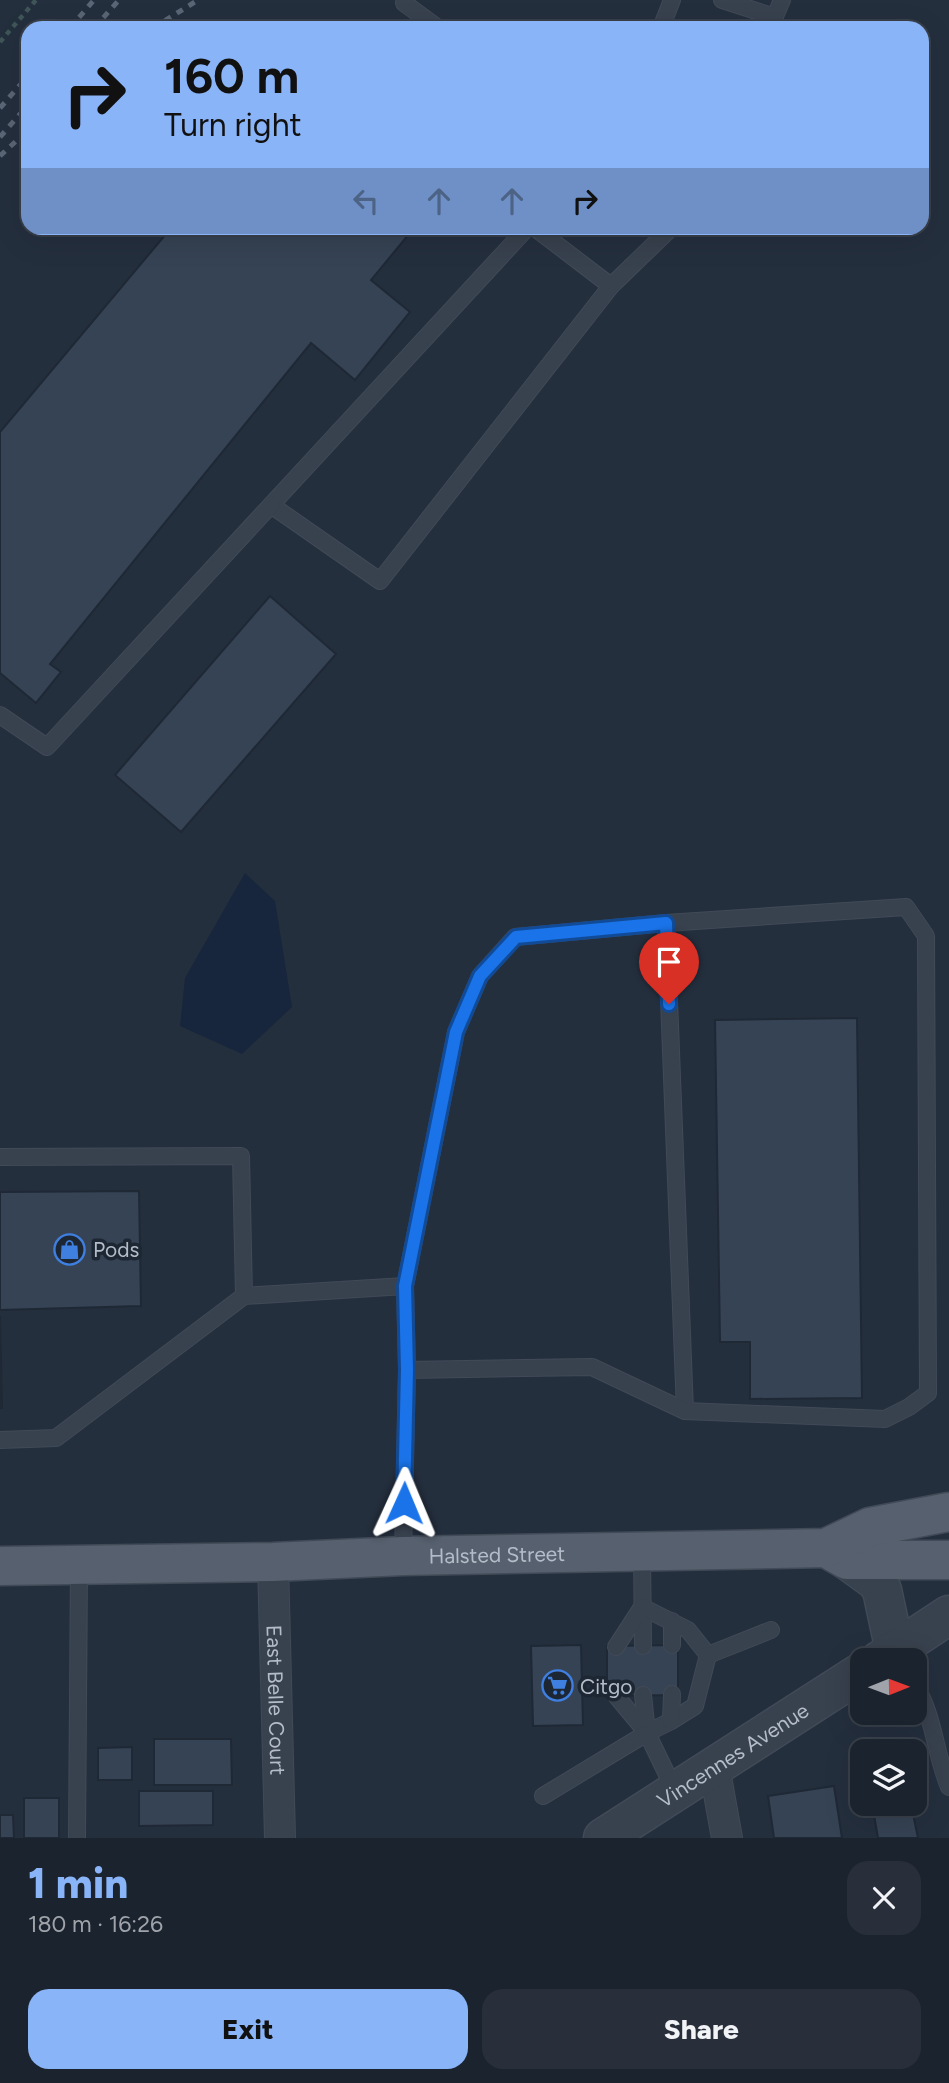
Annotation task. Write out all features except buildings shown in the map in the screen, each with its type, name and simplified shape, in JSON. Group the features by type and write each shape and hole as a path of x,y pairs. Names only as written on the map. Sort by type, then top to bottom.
{"main road":[{"name":"Halsted Street","path":"837,1554 870,1527 949,1511"},
{"name":"Halsted Street","path":"0,1566 642,1553 837,1554 949,1560"}],"street":[{"path":"837,1554 877,1581 882,1590 891,1648"},
{"name":"East Belle Court","path":"273,1562 280,1838"},
{"path":"904,1648 949,1615"},
{"name":"Vincennes Avenue","path":"603,1838 850,1679"},
{"path":"714,1766 727,1838"}],"lane":[{"path":"663,21 672,0"},
{"path":"722,0 770,21"},
{"path":"772,21 782,0"},
{"path":"404,3 428,21"},
{"path":"0,715 47,747 521,235"},
{"path":"545,235 611,286"},
{"path":"271,505 380,581 611,286 664,235"},
{"path":"403,1556 407,1370 405,1286 456,1032 480,976 516,937 666,923 906,907 926,936 928,1393 909,1407 884,1419 685,1412 592,1367 407,1370"},
{"path":"666,923 685,1412"},
{"path":"0,1157 242,1156 244,1296"},
{"path":"0,1440 57,1438 244,1296 405,1286"},
{"path":"642,1553 643,1646"},
{"path":"77,1838 79,1565"},
{"path":"642,1607 688,1630 708,1655"},
{"path":"616,1647 642,1607"},
{"path":"672,1621 672,1645"},
{"path":"708,1655 771,1630"},
{"path":"543,1796 695,1706 708,1655"},
{"path":"671,1694 671,1721"},
{"path":"643,1695 647,1733"},
{"path":"617,1697 647,1733 675,1791"},
{"path":"928,1713 941,1769 949,1787"}],"path":[{"path":"0,42 36,0"}],"water":[{"path":"245,873 275,901 292,1007 242,1054 180,1026 185,978"}],"railway":[{"path":"76,21 94,0"},
{"path":"100,21 119,0"},
{"path":"164,21 198,0"},
{"path":"0,108 21,84"},
{"path":"0,137 21,113"},
{"path":"0,156 21,136"}],"place":[{"name":"Pods","path":"70,1249"},
{"name":"Citgo","path":"557,1686"}],"route":[{"path":"404,1503 407,1370 405,1286 456,1032 480,976 516,937 666,923 669,1004"}]}
